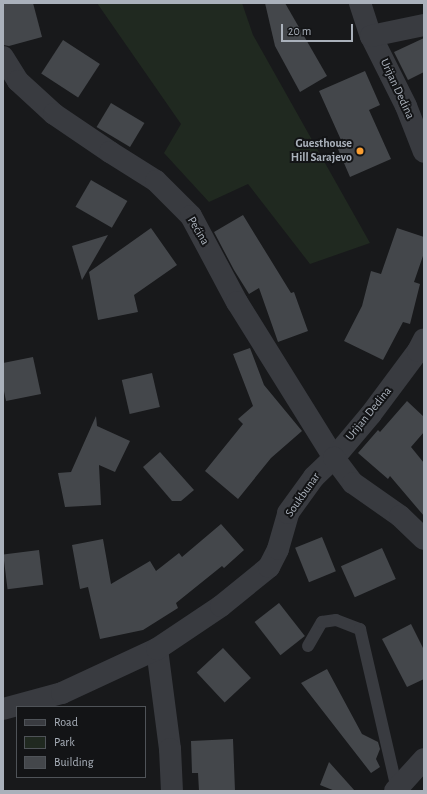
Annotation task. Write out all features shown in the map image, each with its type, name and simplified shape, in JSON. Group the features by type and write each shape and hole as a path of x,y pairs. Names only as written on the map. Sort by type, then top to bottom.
{"street":[{"name":"Urijan Dedina","path":"360,3 371,36 406,106 424,152"},
{"path":"371,36 424,25"},
{"name":"Pećina","path":"3,57 18,81 54,114 156,181 191,216 237,302 334,458"},
{"name":"Urijan Dedina","path":"334,458 371,414 422,348"},
{"path":"334,458 353,483 400,516 424,539"},
{"name":"Soukbunar","path":"17,706 62,693 157,648 221,606 269,567 278,549 288,514 314,477 334,458"},
{"path":"157,648 170,749 172,791"},
{"name":"Soukbunar","path":"3,710 16,706"},
{"path":"396,790 424,760"}],"lane":[{"path":"308,646 322,622 336,620 360,629 396,790"}],"green space":[{"path":"97,3 242,3 253,35 370,243 310,264 248,184 209,202 164,153 181,124"}],"building":[{"path":"3,3 33,3 42,37 9,46 3,45"},
{"path":"265,3 285,3 327,76 300,92 275,46"},
{"path":"424,38 424,72 408,80 394,52"},
{"path":"63,40 100,64 78,98 41,74"},
{"path":"365,71 380,105 369,110 391,159 350,177 335,142 341,140 319,91"},
{"path":"111,103 144,123 130,147 97,127"},
{"path":"91,180 127,201 112,228 76,207"},
{"path":"243,215 291,293 294,292 308,331 278,342 259,288 249,294 234,270 214,232"},
{"path":"151,228 177,265 134,295 138,312 98,320 89,272"},
{"path":"397,228 424,237 424,253 414,282 420,284 410,324 403,322 383,360 344,341 362,306 371,271 381,274"},
{"path":"108,235 82,280 72,246"},
{"path":"250,348 264,385 302,431 271,458 238,499 205,471 243,424 238,419 253,406 233,354"},
{"path":"33,357 41,394 6,401 3,386 3,363"},
{"path":"152,373 160,407 130,414 122,380"},
{"path":"407,401 424,417 424,432 411,447 424,463 424,516 390,476 388,479 358,453 378,430 380,432"},
{"path":"96,416 97,426 130,441 115,472 99,465 101,505 65,507 58,473 71,472"},
{"path":"160,452 194,490 181,501 172,501 143,467"},
{"path":"221,524 244,550 224,568 222,566 176,603 178,608 143,630 100,639 88,587 80,589 72,545 103,539 111,584 150,561 156,571 179,553 182,557"},
{"path":"322,537 336,571 309,582 295,548"},
{"path":"382,548 396,579 355,597 341,566"},
{"path":"39,550 43,585 8,589 3,554"},
{"path":"279,603 305,636 280,655 255,622"},
{"path":"411,624 424,650 424,679 407,687 382,639"},
{"path":"223,648 251,678 225,703 197,673"},
{"path":"327,669 362,734 378,742 380,749 376,759 380,767 371,773 301,683"},
{"path":"233,739 235,791 199,791 198,773 192,773 191,741"},
{"path":"329,762 355,791 335,791 320,785"}],"place":[{"name":"Guesthouse Hill Sarajevo","path":"360,151"}]}
